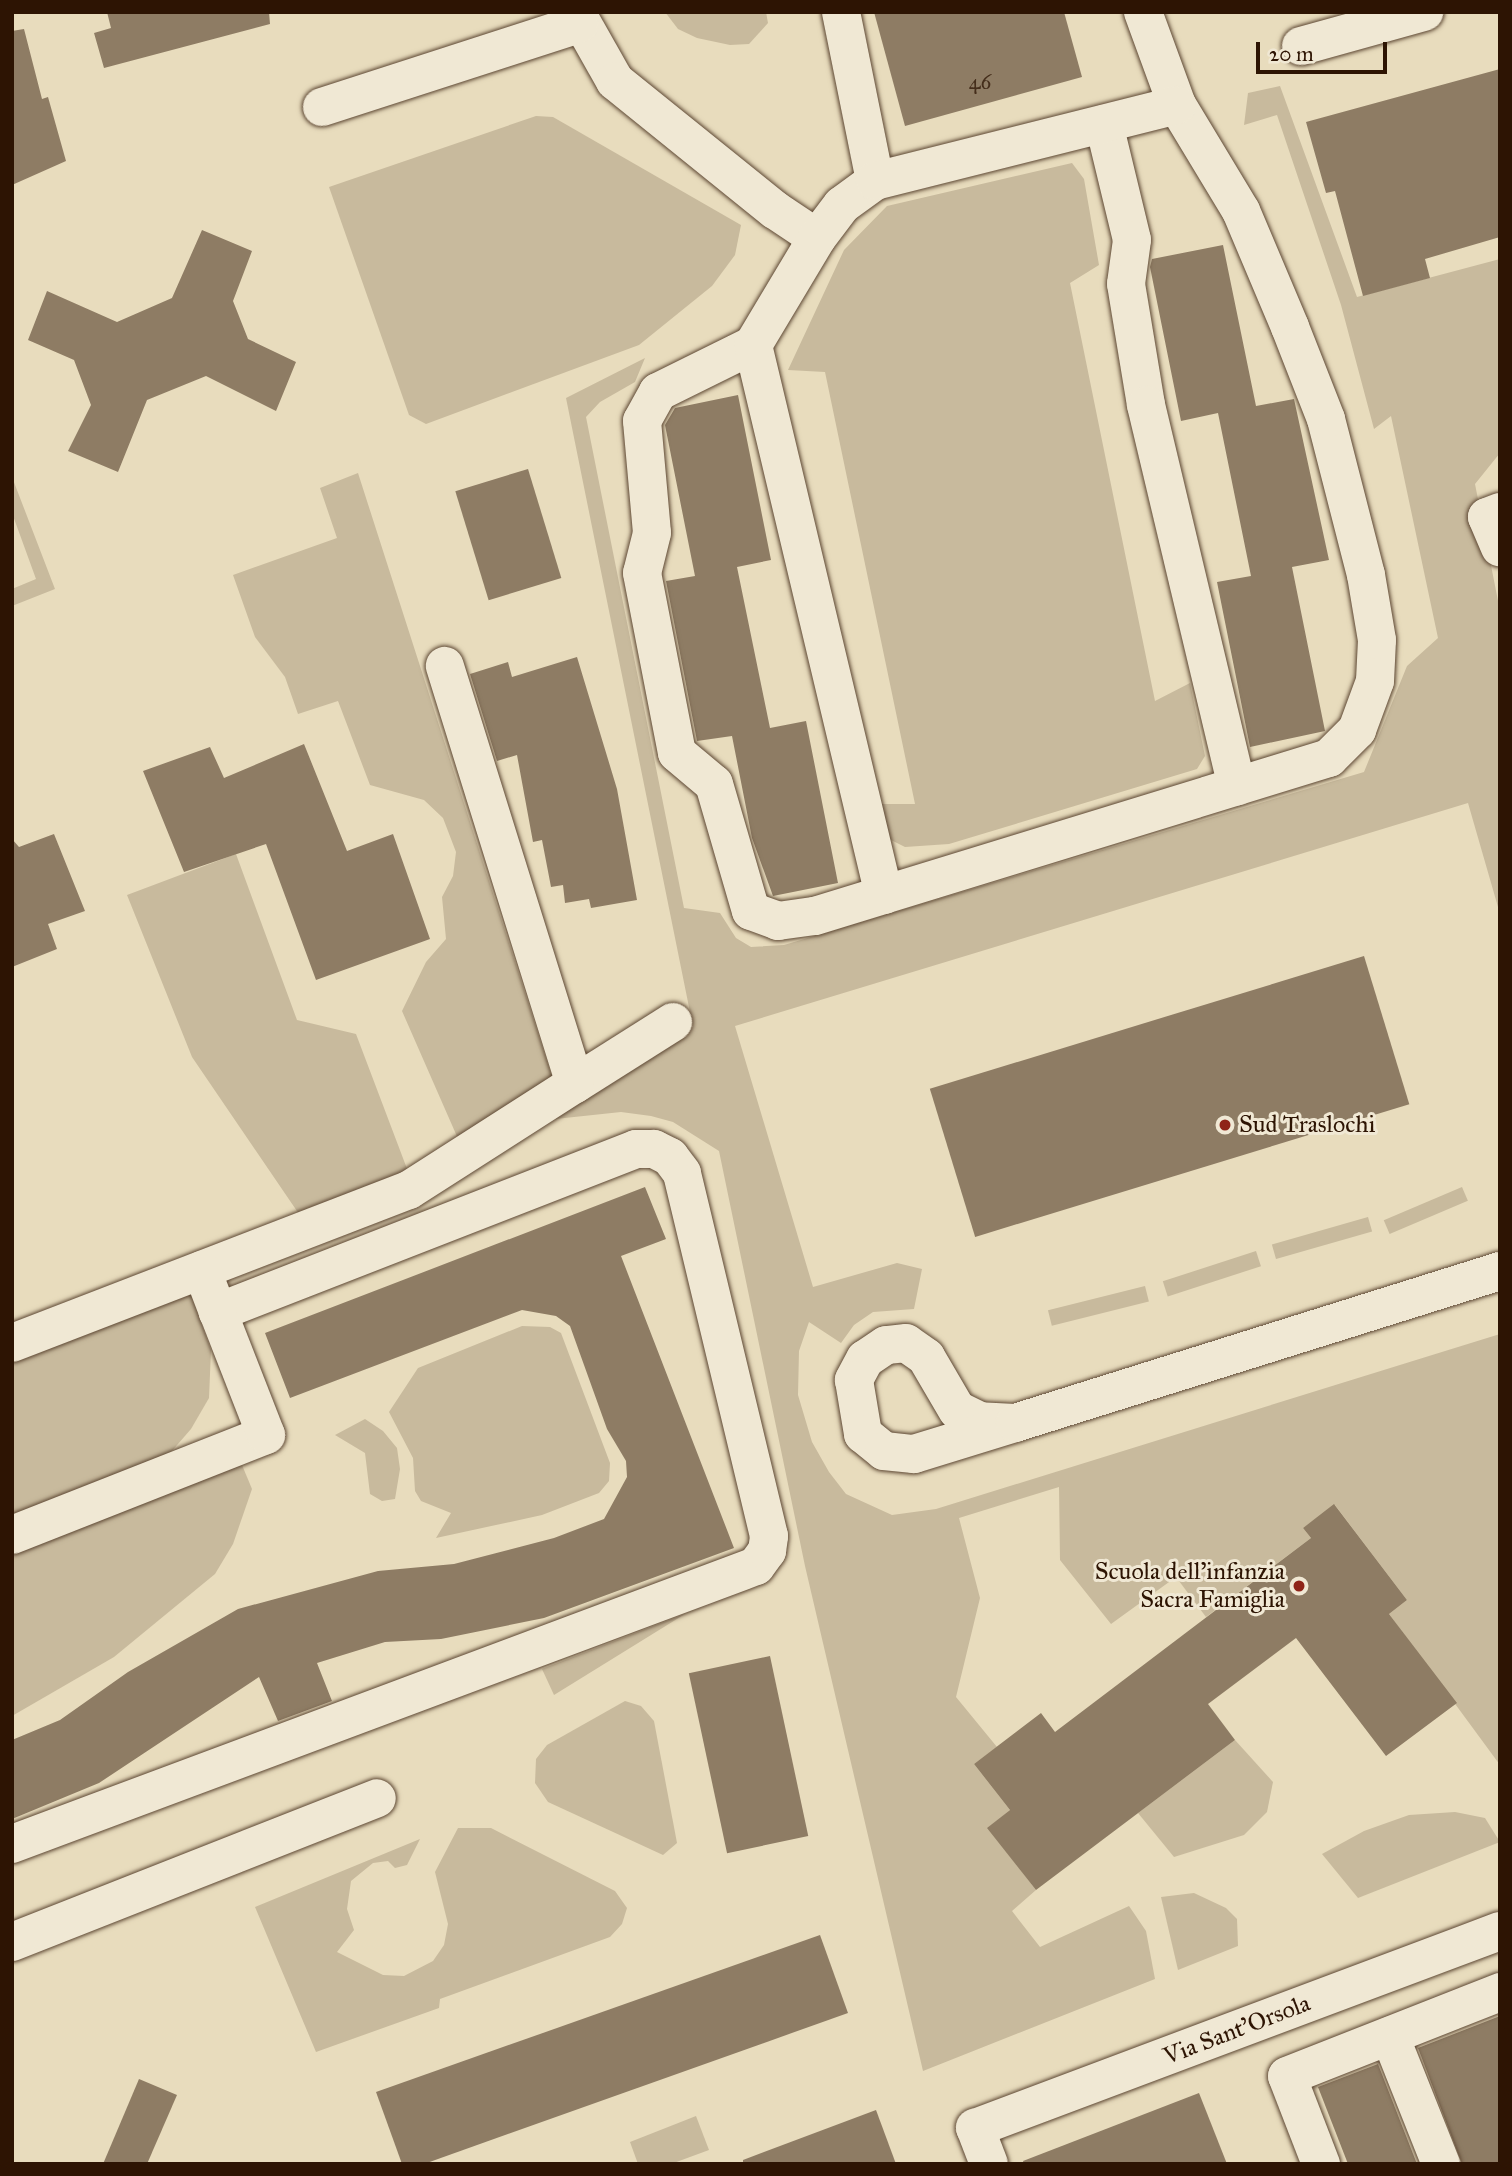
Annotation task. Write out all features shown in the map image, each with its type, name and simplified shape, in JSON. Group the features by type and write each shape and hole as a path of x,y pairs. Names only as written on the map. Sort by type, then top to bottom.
{"street":[{"path":"841,12 874,181"},
{"path":"1143,12 1177,105 1241,211 1326,419 1366,575 1377,640 1375,681 1357,730 1329,758 815,916 778,921 751,911 714,784 677,753 642,573 652,533 642,421 658,392 753,345 817,238 842,205 874,181 1177,105"},
{"path":"1301,46 1424,12"},
{"path":"321,107 578,18 615,81 728,173 817,238"},
{"path":"1104,124 1132,240 1126,284 1146,405 1237,786"},
{"path":"753,345 884,895"},
{"path":"1500,512 1487,517 1500,547"},
{"path":"446,666 575,1084"},
{"path":"13,1341 409,1190 673,1023"},
{"path":"12,1844 756,1566 767,1551 769,1536 682,1173 670,1157 654,1149 636,1149 218,1312"},
{"path":"12,1535 266,1435 202,1270"},
{"path":"1015,1423 1500,1271"},
{"path":"12,1942 377,1798"},
{"name":"Via Sant'Orsola","path":"989,2164 975,2128 1500,1931"},
{"path":"1321,2164 1287,2076 1500,1992"},
{"path":"1390,2036 1441,2164"}],"shaded area":[{"path":"665,12 766,12 768,23 749,44 730,45 697,38 678,29"},
{"path":"1280,86 1357,297 1500,259 1500,453 1475,484 1500,611 1500,914 1468,803 735,1026 813,1287 897,1263 922,1269 914,1309 873,1312 854,1325 841,1343 809,1322 799,1351 798,1395 812,1442 829,1472 846,1494 892,1515 936,1509 1500,1334 1500,1765 1389,1614 1407,1600 1335,1505 1303,1528 1311,1538 1206,1617 1176,1577 1111,1624 1060,1560 1059,1487 959,1518 980,1598 956,1697 997,1747 974,1764 1010,1810 988,1828 1036,1890 1012,1911 1040,1947 1129,1906 1146,1931 1155,1979 923,2071 805,1566 719,1151 673,1122 651,1116 621,1112 546,1120 693,1027 566,398 645,358 635,382 600,402 586,417 684,908 720,913 736,938 751,947 784,945 1364,772 1407,666 1438,638 1391,416 1374,429 1341,305 1277,115 1244,125 1248,93"},
{"path":"536,116 553,117 741,225 735,255 712,286 639,345 426,424 409,415 329,187"},
{"path":"1072,163 1084,179 1099,265 1070,283 1155,701 1190,683 1205,756 1197,769 949,844 905,847 889,839 881,804 915,804 825,372 788,370 844,250 887,206"},
{"path":"358,473 553,1080 459,1141 402,1011 426,962 446,939 442,897 453,876 456,852 443,818 424,800 370,785 338,701 298,714 285,677 255,637 233,575 337,538 320,488"},
{"path":"12,477 55,589 12,606 12,589 36,579 12,513"},
{"path":"236,854 297,1020 356,1034 409,1174 301,1217 192,1057 127,895"},
{"path":"1462,1187 1468,1201 1390,1234 1384,1220"},
{"path":"1368,1217 1372,1231 1276,1259 1272,1245"},
{"path":"1256,1251 1261,1266 1168,1297 1163,1281"},
{"path":"1145,1286 1149,1302 1052,1326 1048,1310"},
{"path":"189,1290 211,1350 209,1398 191,1429 171,1452 12,1517 12,1357"},
{"path":"522,1326 550,1327 561,1333 610,1463 609,1481 599,1493 542,1515 436,1538 451,1513 421,1501 415,1491 413,1458 389,1412 418,1368"},
{"path":"365,1419 383,1431 397,1448 400,1469 395,1499 382,1501 370,1494 365,1453 335,1435"},
{"path":"242,1465 252,1489 233,1544 215,1574 114,1657 12,1716 12,1553"},
{"path":"685,1614 554,1695 542,1669"},
{"path":"625,1701 641,1706 654,1721 677,1843 663,1855 548,1802 535,1783 536,1759 547,1745"},
{"path":"1235,1740 1273,1782 1267,1812 1244,1835 1174,1857 1138,1813"},
{"path":"1455,1812 1485,1818 1500,1842 1358,1898 1322,1854 1364,1831 1409,1815"},
{"path":"458,1828 491,1828 615,1891 627,1908 622,1924 610,1937 440,1999 439,2008 316,2052 255,1907 420,1839 407,1865 395,1868 388,1861 373,1863 351,1881 347,1909 354,1930 337,1952 383,1975 404,1976 433,1961 444,1945 448,1924 435,1872"},
{"path":"1194,1893 1226,1908 1237,1919 1238,1946 1178,1970 1161,1897"},
{"path":"696,2116 709,2150 671,2164 638,2164 630,2142"}],"building":[{"path":"107,12 269,12 270,24 104,68 94,33 111,28"},
{"path":"874,12 1064,12 1082,77 905,126"},
{"path":"24,29 42,99 48,97 66,161 12,185 12,31"},
{"path":"1500,69 1500,237 1425,259 1430,278 1363,296 1335,191 1326,193 1306,122"},
{"path":"202,230 252,251 233,301 248,339 296,362 276,411 206,376 147,400 118,472 68,451 91,405 74,360 28,340 47,291 117,322 172,298"},
{"path":"1223,245 1256,406 1294,399 1329,560 1292,567 1325,731 1250,747 1217,582 1251,576 1218,413 1181,421 1150,267 1152,259"},
{"path":"738,395 771,560 737,567 770,728 806,721 838,883 773,896 752,838 732,736 697,741 666,581 695,576 665,425 675,408"},
{"path":"528,469 561,578 489,600 455,491"},
{"path":"577,657 617,789 637,900 591,908 589,899 565,903 563,885 551,887 542,840 533,842 517,755 497,761 470,674 508,662 512,677"},
{"path":"304,744 347,851 393,834 430,939 316,980 266,844 184,872 143,771 210,747 224,778"},
{"path":"54,834 85,911 48,924 57,949 12,967 12,839 19,847"},
{"path":"1364,956 1409,1104 975,1237 930,1089"},
{"path":"645,1187 666,1239 621,1256 734,1548 544,1618 441,1639 385,1642 317,1663 332,1701 278,1721 259,1677 99,1783 12,1819 12,1740 60,1720 128,1672 238,1609 378,1571 454,1564 554,1538 604,1519 627,1477 626,1461 607,1429 570,1326 556,1316 522,1310 290,1398 265,1333"},
{"path":"1334,1504 1407,1600 1389,1614 1457,1703 1386,1756 1296,1638 1208,1704 1235,1740 1036,1890 987,1828 1010,1810 974,1764 1041,1713 1055,1732 1311,1538 1303,1528"},
{"path":"770,1656 808,1836 727,1853 689,1673"},
{"path":"820,1935 848,2013 424,2164 402,2164 376,2092"},
{"path":"1500,2016 1500,2164 1462,2164 1418,2048"},
{"path":"1378,2064 1417,2164 1348,2164 1318,2087"},
{"path":"139,2079 177,2095 147,2164 103,2164"},
{"path":"1199,2093 1227,2164 1024,2164 1023,2161"},
{"path":"876,2110 896,2164 743,2164 743,2160"}],"place":[{"name":"Sud Traslochi","path":"1225,1125"},
{"name":"Scuola dell'infanzia Sacra Famiglia","path":"1299,1586"}]}
